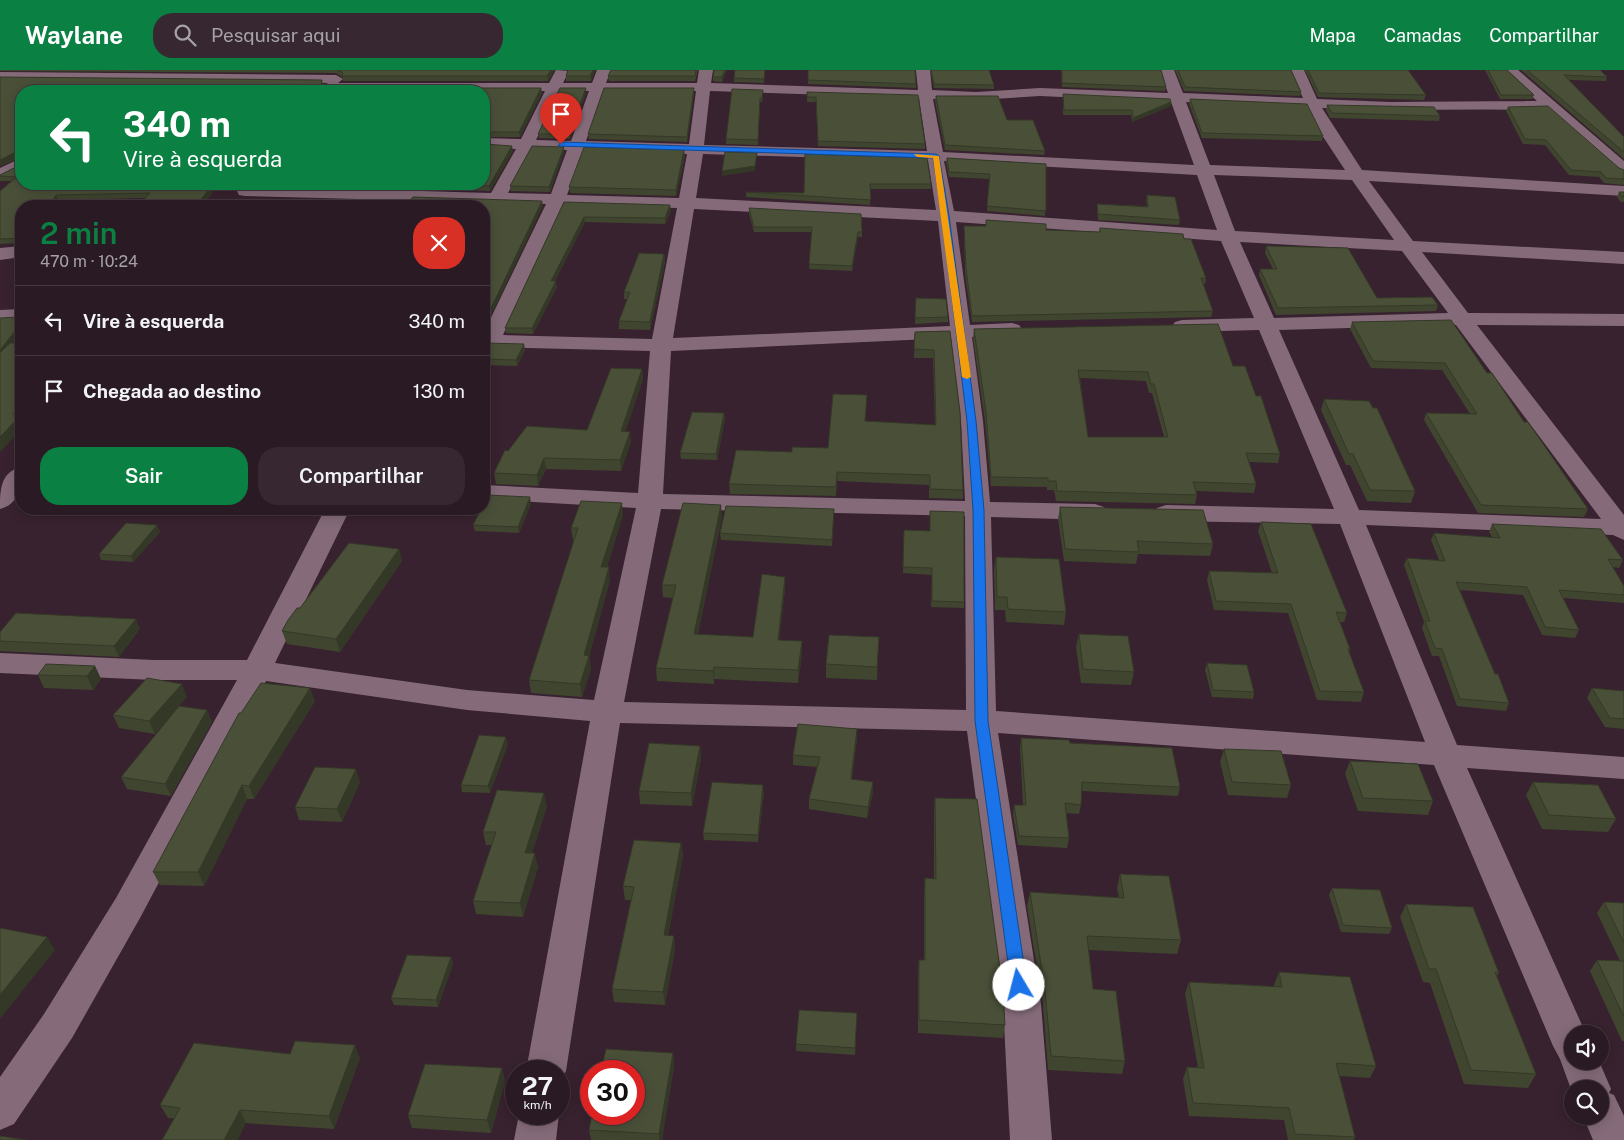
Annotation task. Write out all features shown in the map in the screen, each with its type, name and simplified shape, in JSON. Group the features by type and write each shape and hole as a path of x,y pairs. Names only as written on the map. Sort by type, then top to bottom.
{"street":[{"path":"153,85 179,70"},
{"path":"497,198 528,144 562,70"},
{"path":"1167,70 1228,236 1350,517 1446,756 1564,1028"},
{"path":"1297,70 1320,120 1357,175 1554,442 1623,529"},
{"path":"1510,70 1624,169"},
{"path":"0,76 555,86 602,78 925,82 976,96 1040,92 1312,103 1470,107 1551,105"},
{"path":"490,334 557,200 602,78"},
{"path":"548,1060 607,712 650,500 661,345 696,148 705,79"},
{"path":"925,82 946,216 972,421 978,510 981,721 1022,1004 1031,1140"},
{"path":"490,143 936,156 1203,170 1357,175 1624,191"},
{"path":"0,174 15,166"},
{"path":"238,200 246,190"},
{"path":"298,190 686,203 946,216 1228,236 1624,258"},
{"path":"0,254 15,253"},
{"path":"0,316 15,315"},
{"path":"1168,326 1463,319 1624,320"},
{"path":"490,342 661,345 960,330 1029,329"},
{"path":"0,502 15,482"},
{"path":"490,492 650,500 978,510 1115,512"},
{"path":"1145,513 1350,517 1623,529"},
{"path":"0,1111 58,1026 128,908 257,670 335,515"},
{"path":"0,663 154,670 257,670 467,700 607,712 981,721 1624,768"},
{"path":"535,1140 537,1125"},
{"path":"1607,1125 1614,1140"}],"building":[{"path":"338,70 551,70 547,76 342,76 343,73"},
{"path":"568,70 593,70 590,76 566,76"},
{"path":"611,70 696,70 695,76 608,76"},
{"path":"714,70 725,70 722,77 713,77"},
{"path":"735,70 765,70 764,79 734,78"},
{"path":"808,70 915,70 916,84 808,80"},
{"path":"931,70 989,70 994,85 934,84"},
{"path":"1062,70 1161,70 1166,87 1062,83"},
{"path":"1178,70 1291,70 1301,92 1185,87"},
{"path":"1308,70 1408,70 1426,95 1319,93"},
{"path":"1488,70 1507,70 1534,95 1501,95"},
{"path":"1527,70 1600,70 1607,77 1564,75 1624,137 1624,152"},
{"path":"0,77 322,80 321,84 323,85 15,85 15,152 0,160"},
{"path":"490,88 541,88 519,132 490,132"},
{"path":"560,88 586,88 569,134 538,134"},
{"path":"604,88 694,88 687,137 588,134"},
{"path":"732,89 763,90 762,98 760,98 758,140 726,139"},
{"path":"807,92 918,95 925,144 818,141 816,97 807,97"},
{"path":"1063,94 1170,99 1171,102 1133,118 1132,110 1064,110"},
{"path":"936,96 998,96 1007,120 1033,120 1045,151 945,145"},
{"path":"1190,99 1307,104 1323,136 1202,133"},
{"path":"1327,105 1434,107 1440,116 1332,113"},
{"path":"1548,106 1619,168 1624,170 1624,179 1606,178 1601,172 1571,170 1546,140 1525,139 1508,107"},
{"path":"490,144 512,146 490,184"},
{"path":"532,146 564,147 549,187 510,186"},
{"path":"584,147 684,150 676,190 569,187"},
{"path":"725,152 757,153 755,166 722,171"},
{"path":"805,154 927,158 931,184 870,184 871,200 746,192 804,193"},
{"path":"947,158 1046,164 1046,211 987,206 990,174 949,172"},
{"path":"15,168 15,177 0,175"},
{"path":"15,179 15,190 208,190 201,200 144,200 150,193 56,195 53,200 15,200 15,238 0,239 0,191"},
{"path":"1147,195 1175,197 1180,220 1098,214 1097,204 1148,207"},
{"path":"413,197 542,201 490,310 490,200 410,200"},
{"path":"564,202 670,205 665,218 584,217 551,281 556,281 532,328 505,328"},
{"path":"749,208 861,214 862,232 858,232 852,266 809,264 812,227 754,227"},
{"path":"986,220 1046,224 1046,230 1100,232 1100,228 1183,234 1184,239 1191,239 1206,278 1201,278 1213,311 972,316 966,268 964,226 986,226"},
{"path":"1266,246 1348,248 1377,298 1432,297 1438,305 1278,308 1260,269 1277,269"},
{"path":"639,253 664,254 650,322 619,321 630,292 624,292"},
{"path":"916,298 946,299 948,317 915,318"},
{"path":"15,317 15,331 0,350 0,318"},
{"path":"1451,320 1487,373 1492,373 1524,422 1528,422 1588,509 1481,505 1426,413 1477,414 1445,363 1373,361 1352,322"},
{"path":"1218,324 1233,366 1245,366 1256,396 1261,396 1280,454 1246,453 1256,484 1193,482 1197,495 1057,491 1056,481 1048,481 1048,478 991,477 986,412 974,329","holes":["1078,370 1148,372 1151,384 1154,384 1168,437 1088,437"]},
{"path":"950,331 960,412 963,490 930,489 930,475 837,472 836,487 729,484 736,450 792,452 792,447 828,448 833,394 867,395 865,421 936,425 934,350 914,349 915,332"},
{"path":"10,343 15,343 15,412 13,414 15,414 15,421 0,437 0,353"},
{"path":"490,343 524,344 516,360 490,359"},
{"path":"611,368 642,369 621,431 630,432 620,460 544,458 537,475 494,473 505,450 508,451 527,426 587,430"},
{"path":"1324,399 1369,401 1373,408 1377,408 1415,491 1370,490 1353,454 1349,454"},
{"path":"692,412 724,413 716,454 680,453"},
{"path":"490,495 530,497 518,527 473,525 478,515 490,515"},
{"path":"581,501 622,503 601,567 609,567 584,655 589,656 580,684 529,680 578,528 571,528"},
{"path":"683,503 721,505 694,634 753,637 762,574 785,577 778,640 802,641 798,670 714,667 713,671 656,668 676,585 662,585"},
{"path":"726,506 834,509 832,540 720,533"},
{"path":"1060,507 1203,510 1213,544 1137,541 1139,552 1065,549"},
{"path":"930,511 964,512 964,602 932,601 932,568 903,567 904,530 930,531"},
{"path":"1261,522 1311,524 1347,613 1336,612 1364,692 1320,691 1291,604 1216,601 1209,571 1278,573"},
{"path":"126,523 157,525 131,556 99,554"},
{"path":"1492,524 1601,529 1623,560 1608,559 1624,586 1624,595 1559,590 1579,630 1545,627 1527,587 1456,582 1495,674 1498,674 1509,703 1460,699 1442,649 1435,648 1425,621 1430,621 1407,558 1445,561 1434,533 1500,538"},
{"path":"349,543 399,549 336,639 282,631 297,608 300,608"},
{"path":"996,557 1059,559 1066,612 1008,609 1007,597 997,597"},
{"path":"16,613 136,619 114,646 0,641 0,632"},
{"path":"1079,634 1128,636 1134,672 1083,669"},
{"path":"829,635 879,637 877,667 826,664"},
{"path":"1207,663 1247,665 1254,692 1213,690"},
{"path":"46,664 95,666 87,676 38,675"},
{"path":"147,678 182,684 149,721 113,715"},
{"path":"261,683 310,688 249,786 242,785 198,872 153,872 239,713 241,713"},
{"path":"1592,688 1624,691 1624,719 1610,718"},
{"path":"179,706 207,710 165,784 121,777"},
{"path":"798,724 857,729 851,779 873,782 868,807 809,799 820,757 793,755"},
{"path":"479,735 506,737 488,786 461,785"},
{"path":"1021,738 1069,740 1070,743 1172,748 1180,787 1082,782 1081,805 1065,803 1069,838 1019,836 1014,805 1026,805"},
{"path":"649,743 700,746 691,793 639,791"},
{"path":"1224,749 1281,751 1291,785 1232,782"},
{"path":"1350,761 1418,764 1433,801 1363,798"},
{"path":"315,767 356,769 337,809 295,807"},
{"path":"712,782 763,785 758,835 703,833"},
{"path":"1533,782 1598,785 1616,819 1549,815"},
{"path":"497,790 544,793 525,853 535,853 520,903 473,901 496,832 483,832"},
{"path":"935,798 977,799 1003,991 1005,1025 919,1020 919,960 925,960 925,878 936,879"},
{"path":"634,840 681,843 664,935 674,936 663,992 612,989 634,887 623,886"},
{"path":"1120,874 1169,876 1181,940 1087,936 1093,989 1116,991 1125,1061 1051,1056 1045,991 1030,892 1124,898"},
{"path":"1332,888 1380,890 1392,928 1343,925"},
{"path":"1604,902 1624,903 1624,943"},
{"path":"1406,904 1473,907 1499,973 1495,972 1536,1074 1471,1070 1436,969 1429,969"},
{"path":"0,928 47,937 0,995"},
{"path":"407,955 451,957 436,1000 391,998"},
{"path":"1597,960 1624,961 1624,1017"},
{"path":"1279,972 1350,977 1376,1066 1336,1063 1355,1137 1295,1134 1289,1108 1193,1103 1187,1067 1204,1068 1189,982 1282,987"},
{"path":"799,1010 857,1013 855,1048 796,1044"},
{"path":"295,1041 355,1045 329,1116 240,1110 224,1140 162,1140 180,1108 160,1105 194,1043 290,1054"},
{"path":"606,1049 673,1053 659,1134 589,1130 590,1125 645,1125 645,1060 604,1060"},
{"path":"425,1064 502,1068 487,1120 408,1115"},
{"path":"0,1136 26,1140 0,1140"}],"slow traffic":[{"path":"917,155 936,156 946,216 967,377"}],"route":[{"path":"561,144 936,156 946,216 972,421 978,510 981,721 1019,985"}]}
